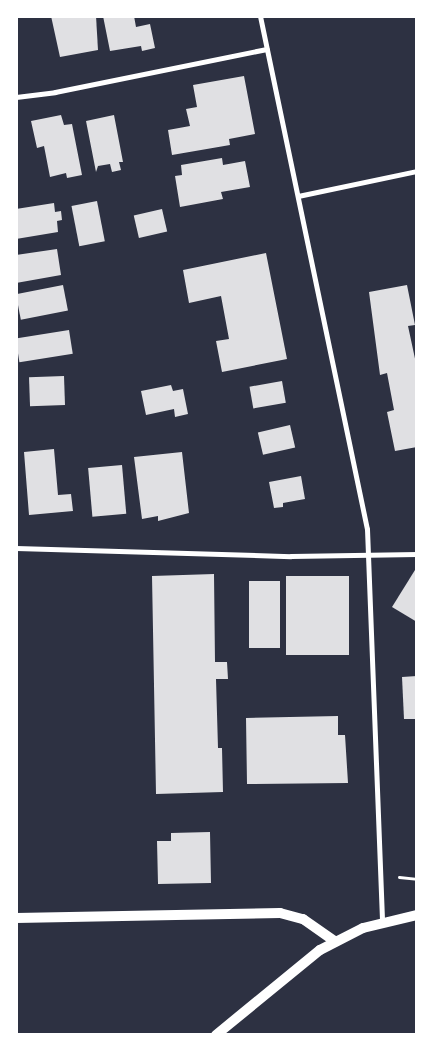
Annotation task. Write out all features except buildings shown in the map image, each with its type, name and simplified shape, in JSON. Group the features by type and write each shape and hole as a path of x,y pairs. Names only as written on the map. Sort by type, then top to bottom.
{"main road":[{"path":"16,918 280,913 303,919 335,941"},
{"path":"216,1035 287,974 335,941 382,922 417,915"}],"street":[{"path":"260,16 363,503 370,554 382,922"},
{"path":"16,97 55,92 266,49"},
{"path":"298,196 417,171"},
{"path":"16,548 290,556 417,554"}],"path":[{"path":"400,877 417,879"}]}
